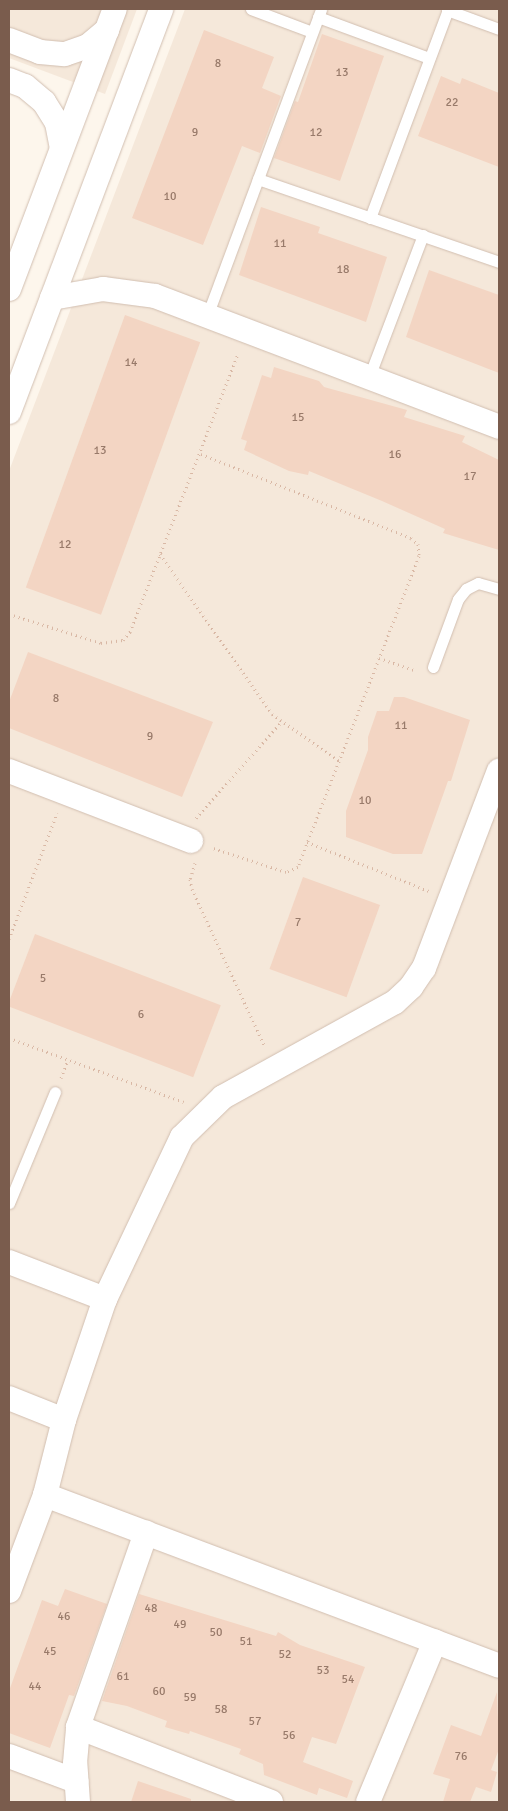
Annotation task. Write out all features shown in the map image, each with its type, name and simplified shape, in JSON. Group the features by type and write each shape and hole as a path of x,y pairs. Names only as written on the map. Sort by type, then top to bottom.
{"street":[{"path":"9,412 161,9"},
{"path":"9,40 40,52 65,54 88,46 111,20"},
{"path":"9,289 111,20"},
{"path":"9,80 25,86 44,102 57,123 62,148"},
{"path":"52,298 103,289 130,290 207,316 499,427"},
{"path":"9,770 185,839"},
{"path":"9,1591 46,1495 64,1420 105,1299 174,1150 206,1110 223,1097 395,1002 406,992 424,968 450,900 492,814 499,771"},
{"path":"9,1262 105,1299"},
{"path":"9,1398 64,1420"},
{"path":"46,1495 499,1666"},
{"path":"9,1756 77,1792 78,1727 146,1533"},
{"path":"368,1802 435,1641"},
{"path":"78,1727 271,1802"}],"lane":[{"path":"251,9 312,32"},
{"path":"370,218 447,10 499,30"},
{"path":"207,316 320,13 429,58"},
{"path":"258,179 499,262"},
{"path":"369,377 423,235"},
{"path":"432,667 462,594 478,583 499,588"},
{"path":"9,1204 55,1092"}],"path":[{"path":"9,614 101,643 123,640 200,454 247,331"},
{"path":"185,839 286,872 298,867 419,556 418,544 411,538 200,454"},
{"path":"160,553 272,714 339,761"},
{"path":"379,658 414,671 426,671 432,667"},
{"path":"185,839 282,721"},
{"path":"9,939 65,792"},
{"path":"185,839 197,857 190,879 192,889 275,1069"},
{"path":"307,842 450,900"},
{"path":"9,1038 206,1110"}],"shaded area":[{"path":"9,9 137,9 105,94 9,58"},
{"path":"185,9 499,9 499,1802 9,1802 9,471"}],"building":[{"path":"204,30 274,57 262,88 281,96 260,153 242,146 203,245 132,218"},
{"path":"322,34 384,56 340,181 274,158 295,101 298,102"},
{"path":"441,76 460,84 462,78 499,93 499,167 418,136"},
{"path":"261,207 320,227 318,233 387,257 366,322 239,275"},
{"path":"429,270 499,295 499,373 406,337"},
{"path":"125,315 200,342 101,615 26,588"},
{"path":"274,367 319,381 324,387 407,410 404,417 465,436 462,442 499,460 499,550 443,533 445,529 382,501 309,471 308,475 289,471 244,450 247,441 241,439 262,375 271,378"},
{"path":"28,652 213,722 182,797 9,728 9,702"},
{"path":"394,697 404,697 470,720 451,781 448,781 422,854 393,854 346,837 346,811 368,750 368,737 377,711 389,711"},
{"path":"303,877 380,905 347,997 269,969"},
{"path":"35,934 221,1005 193,1077 9,1006 9,1002"},
{"path":"65,1589 107,1604 74,1696 69,1695 50,1748 9,1733 9,1691 42,1600 58,1606"},
{"path":"139,1594 276,1636 278,1632 300,1645 365,1667 336,1744 312,1737 303,1762 353,1781 347,1798 319,1788 317,1795 264,1775 263,1764 239,1754 241,1749 190,1731 189,1734 165,1727 167,1721 127,1706 102,1701"},
{"path":"497,1692 499,1749 491,1770 497,1772 491,1792 476,1787 470,1802 443,1802 450,1779 433,1774 451,1725 481,1736"},
{"path":"138,1781 191,1799 191,1802 131,1802"}]}
